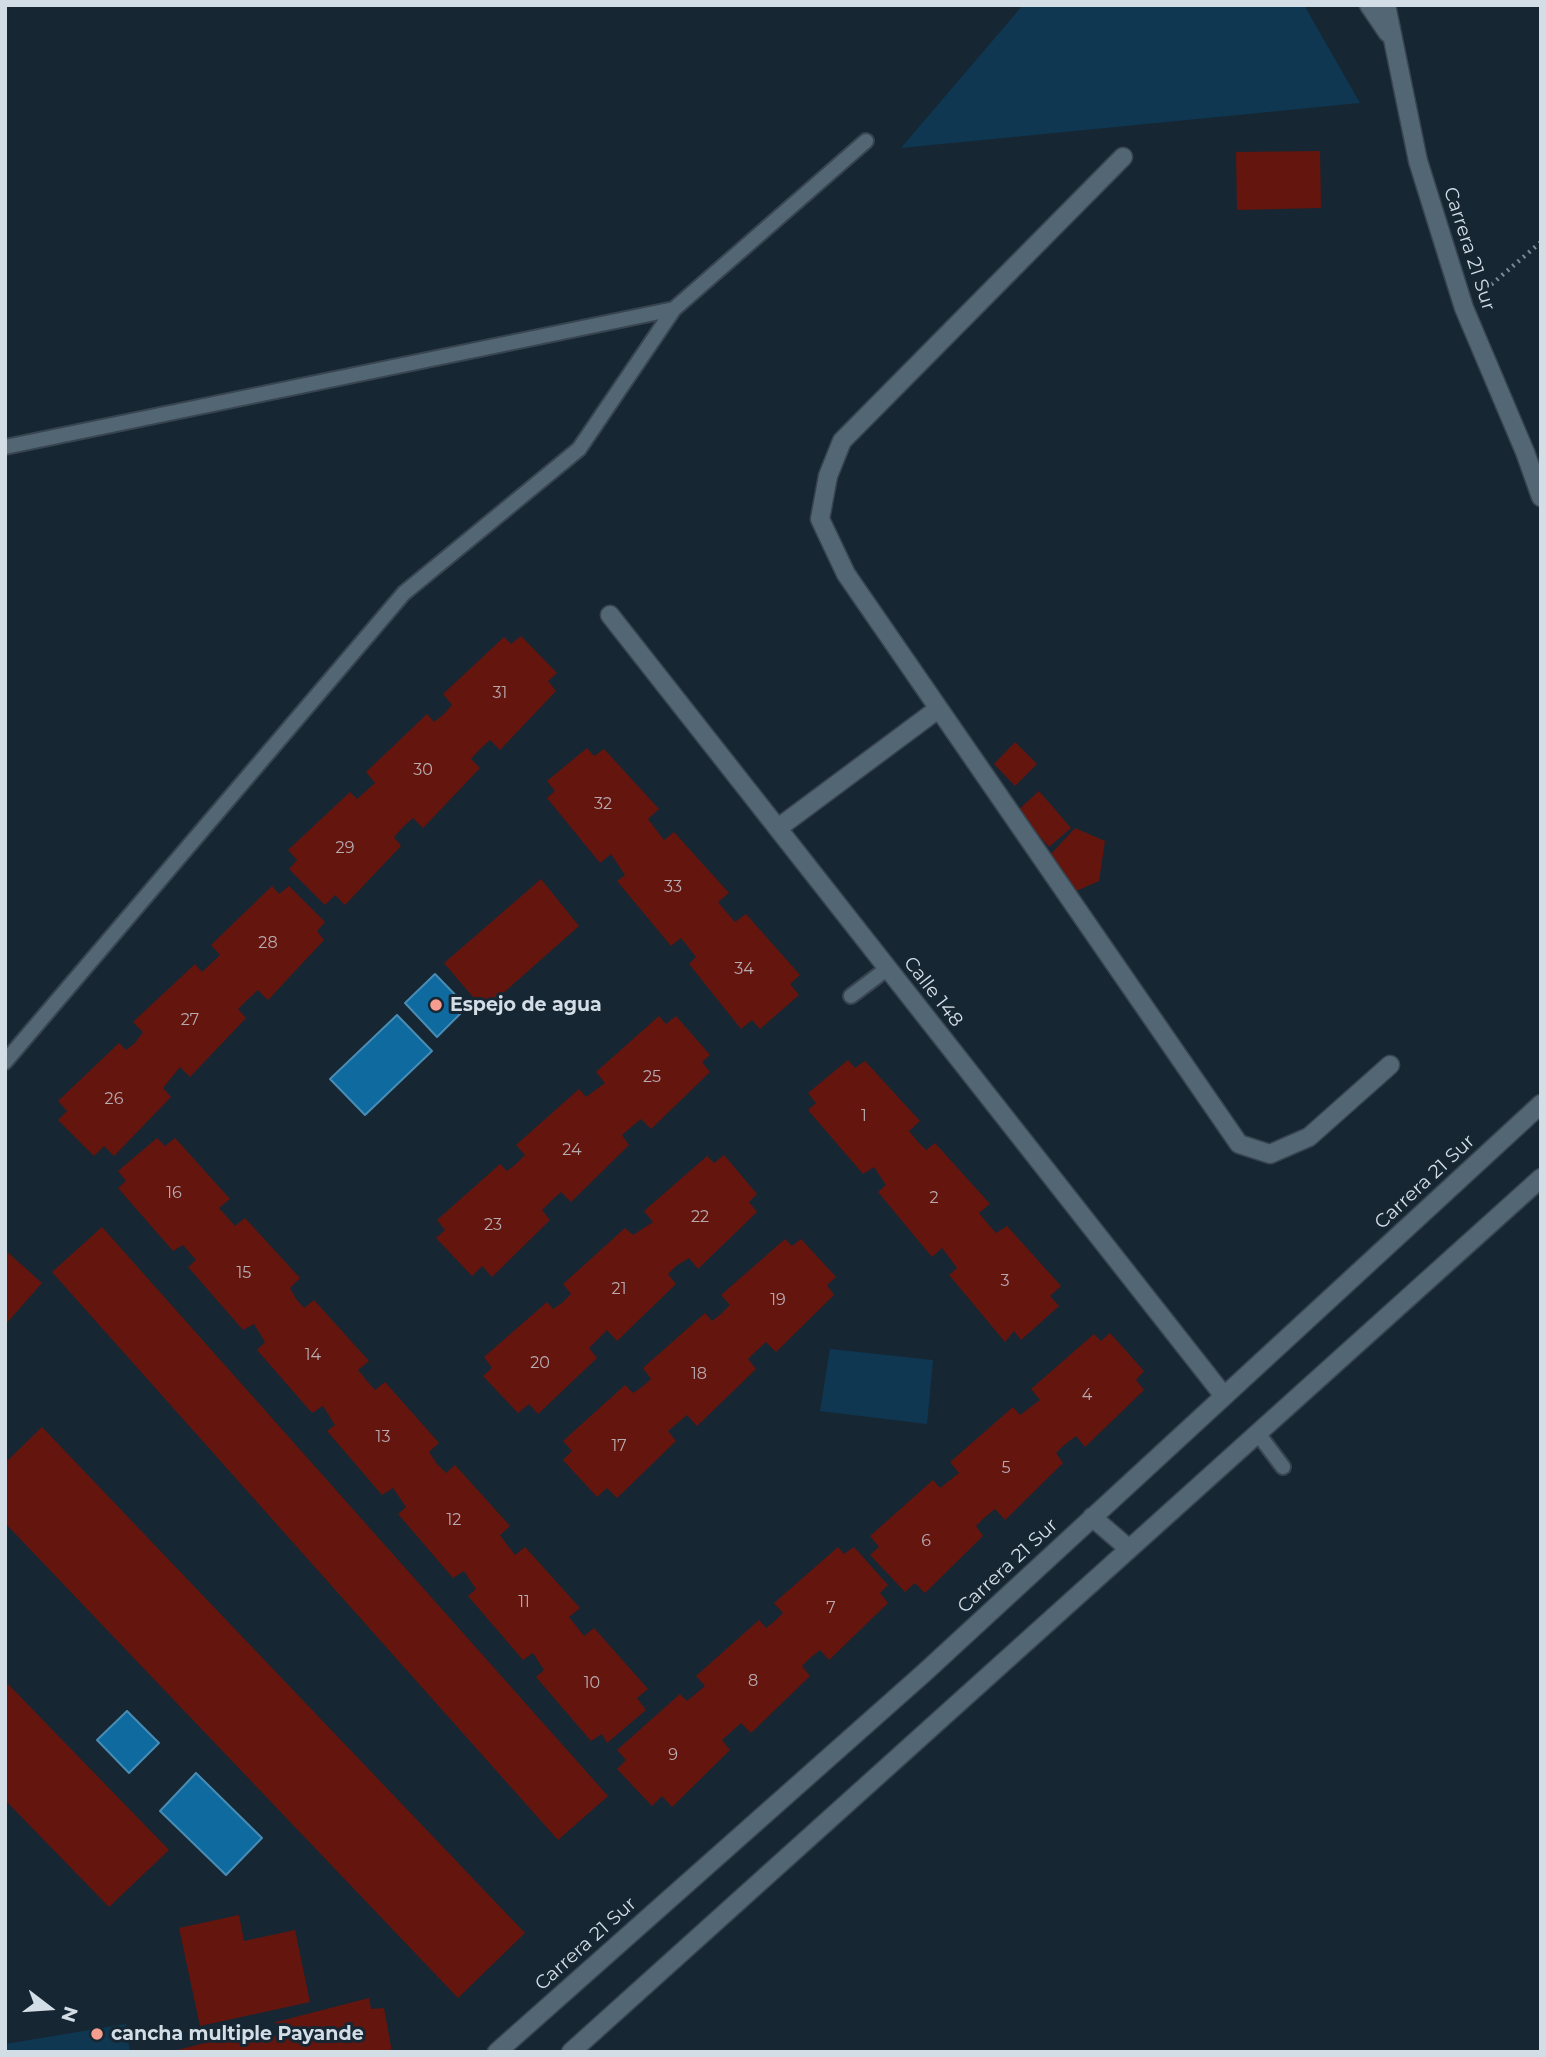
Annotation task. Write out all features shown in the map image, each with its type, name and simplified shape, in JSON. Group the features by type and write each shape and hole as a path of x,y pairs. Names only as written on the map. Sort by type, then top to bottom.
{"street":[{"path":"1369,5 1392,38"},
{"name":"Carrera 21 Sur","path":"1386,5 1418,161 1464,308 1525,452 1541,497"},
{"path":"1124,157 842,441 828,476 820,519 846,574 1239,1144 1270,1154 1309,1137 1391,1065"},
{"name":"Calle 148","path":"610,615 1224,1396"},
{"path":"778,828 938,709"},
{"name":"Carrera 21 Sur","path":"497,2052 924,1673 1541,1104"},
{"path":"571,2052 1128,1548 1259,1435 1541,1178"},
{"path":"1092,1517 1128,1548"}],"lane":[{"path":"5,1062 404,593 579,449 674,309 866,141"},
{"path":"5,447 674,309"},
{"path":"851,996 888,968"},
{"path":"1259,1435 1283,1467"}],"path":[{"path":"1464,308 1541,242"}],"shaded area":[{"path":"1023,5 1304,5 1360,103 901,148"},
{"path":"830,1349 933,1360 927,1424 820,1411"},
{"name":"cancha multiple Payande","path":"126,2024 130,2052 5,2052 5,2044"}],"water":[{"name":"Espejo de agua","path":"435,974 467,1007 437,1037 405,1003"},
{"path":"397,1015 432,1051 365,1115 330,1079"},
{"path":"127,1711 159,1743 129,1773 97,1740"},
{"path":"196,1773 262,1838 226,1875 160,1811"}],"building":[{"path":"1320,151 1321,208 1237,210 1236,152"},
{"path":"521,636 557,673 548,681 556,691 500,750 490,740 480,749 471,759 480,768 423,828 413,818 403,827 394,837 401,846 345,905 335,895 325,905 289,869 297,860 288,850 350,792 357,799 375,783 366,772 427,714 434,722 444,714 452,705 443,694 504,637 511,644"},
{"path":"1015,742 1037,764 1015,786 994,764"},
{"path":"587,748 594,756 604,749 659,809 648,819 664,840 674,832 729,893 718,902 728,914 735,922 746,914 800,975 790,984 799,995 760,1029 752,1020 741,1029 689,964 696,957 681,938 671,946 617,881 625,875 611,854 600,863 547,798 555,791 547,781"},
{"path":"1039,791 1071,828 1049,847 1017,811"},
{"path":"1075,828 1105,841 1099,881 1074,892 1049,856"},
{"path":"541,879 579,926 484,1010 444,963"},
{"path":"272,886 279,894 289,886 325,922 317,931 324,940 268,1000 258,990 238,1009 246,1018 190,1077 180,1067 163,1088 171,1097 114,1156 104,1146 94,1156 58,1120 67,1111 58,1101 119,1043 126,1050 135,1043 143,1032 133,1022 195,964 202,972 220,955 211,945"},
{"path":"659,1016 666,1024 676,1016 710,1055 702,1062 710,1072 651,1129 641,1119 622,1135 629,1145 571,1202 561,1192 551,1201 542,1210 550,1220 492,1277 482,1266 472,1276 436,1238 445,1230 437,1220 500,1164 507,1171 516,1164 525,1155 516,1145 579,1089 586,1097 605,1083 596,1072"},
{"path":"848,1060 855,1068 865,1061 920,1121 909,1131 918,1142 926,1150 935,1143 990,1204 979,1213 988,1224 996,1233 1007,1226 1061,1286 1050,1296 1059,1306 1021,1340 1014,1331 1005,1342 949,1275 957,1268 942,1248 932,1257 878,1192 886,1185 874,1167 863,1174 808,1110 816,1103 808,1093"},
{"path":"157,1138 165,1146 175,1138 230,1199 219,1208 235,1226 245,1218 300,1278 290,1288 296,1299 304,1308 314,1300 369,1361 358,1370 367,1381 375,1390 385,1382 439,1443 429,1452 437,1464 446,1473 455,1465 510,1526 500,1535 515,1555 525,1547 580,1608 569,1617 584,1636 594,1628 648,1689 637,1698 646,1710 607,1743 602,1734 591,1741 536,1677 544,1670 533,1653 523,1660 468,1596 476,1589 464,1571 453,1578 398,1514 406,1507 393,1488 382,1495 327,1431 335,1425 323,1406 312,1413 257,1350 265,1342 254,1324 243,1330 188,1267 196,1260 183,1245 173,1251 118,1188 126,1181 118,1171"},
{"path":"724,1155 757,1194 749,1202 757,1212 698,1269 689,1258 676,1266 668,1274 676,1284 617,1341 607,1330 589,1348 597,1358 538,1414 529,1404 518,1413 483,1376 492,1368 484,1357 547,1302 553,1309 562,1303 571,1294 563,1284 625,1228 633,1235 653,1222 644,1211 707,1156 714,1163"},
{"path":"102,1227 608,1796 558,1840 52,1272"},
{"path":"785,1239 792,1246 801,1239 836,1277 827,1285 834,1295 776,1352 766,1342 756,1351 748,1359 756,1369 697,1426 687,1415 668,1431 676,1441 617,1498 607,1488 597,1497 563,1460 572,1451 563,1441 625,1385 633,1393 651,1379 643,1368 705,1313 712,1321 721,1314 730,1305 721,1295"},
{"path":"5,1250 42,1283 5,1325"},
{"path":"1110,1333 1144,1371 1136,1380 1144,1390 1085,1447 1076,1436 1064,1445 1056,1453 1063,1463 1005,1520 995,1509 984,1518 976,1526 983,1536 925,1593 915,1583 905,1592 870,1555 879,1547 870,1536 933,1480 940,1488 959,1473 950,1462 1013,1407 1020,1415 1040,1400 1031,1389 1094,1334 1101,1341"},
{"path":"42,1427 525,1933 458,1998 5,1523 5,1463"},
{"path":"838,1547 844,1554 854,1547 888,1585 880,1593 888,1603 829,1660 820,1650 810,1658 802,1666 810,1676 751,1733 741,1723 722,1740 730,1750 672,1807 662,1796 652,1806 617,1769 626,1760 617,1750 680,1694 687,1701 705,1686 696,1676 759,1620 766,1628 776,1620 783,1613 774,1603"},
{"path":"5,1681 169,1850 109,1907 5,1800"},
{"path":"239,1915 244,1941 295,1930 310,2002 200,2026 179,1928"},
{"path":"369,1998 371,2009 384,2008 392,2052 170,2052 254,2030 256,2041 269,2040 278,2034 276,2022"}],"place":[{"name":"Espejo de agua","path":"436,1005"},
{"name":"cancha multiple Payande","path":"97,2034"}]}
